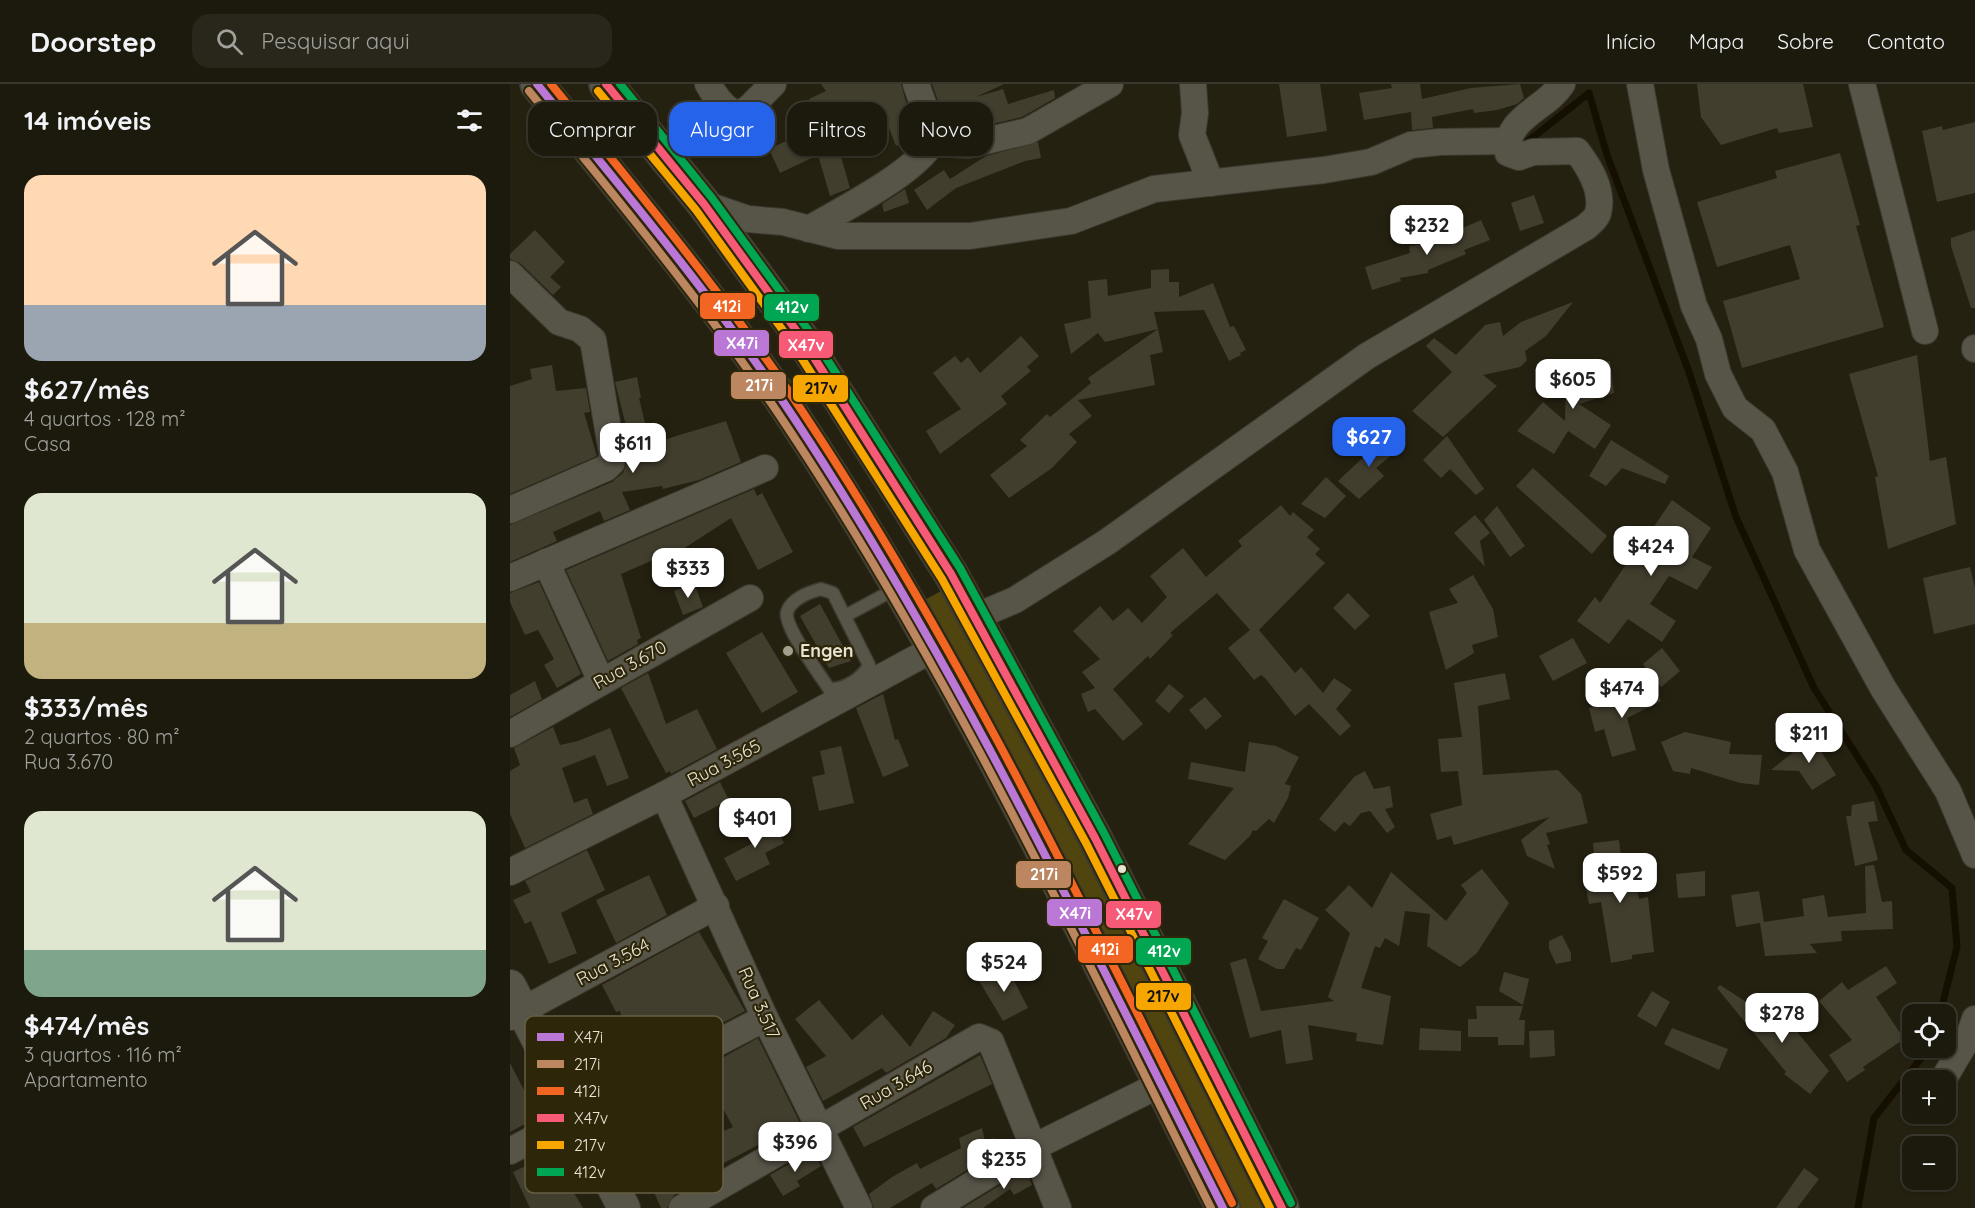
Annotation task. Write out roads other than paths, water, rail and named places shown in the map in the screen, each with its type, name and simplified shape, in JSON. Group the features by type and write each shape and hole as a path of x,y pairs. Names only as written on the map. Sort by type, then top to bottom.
{"main road":[{"path":"537,84 664,243 766,378 904,594 1071,902 1222,1208"},
{"path":"606,84 704,204 801,338 951,574 1113,874 1282,1208"},
{"path":"904,594 951,574"}],"street":[{"path":"708,84 715,96 732,113 737,114 748,109 773,84"},
{"path":"916,84 922,102"},
{"path":"993,139 1028,131 1110,84"},
{"path":"1193,84 1195,113 1192,135 1211,183"},
{"path":"975,616 1015,600 1107,542 1367,356 1586,227 1598,214 1599,198 1592,170 1577,151 1533,152 1519,157 1508,153 1507,141 1523,117 1543,103 1563,84"},
{"path":"1640,84 1656,170 1694,306 1709,339 1718,374 1735,408 1763,430 1785,472 1807,550 1874,672 1948,791 1975,855"},
{"path":"1862,84 1925,331"},
{"path":"704,204 748,219 783,222 838,236 970,236 1071,221 1154,189 1324,170 1371,162 1411,145 1439,142 1507,141"},
{"path":"809,229 907,168 919,156"},
{"path":"510,274 559,322 580,329 593,340 612,453 612,462 606,468 510,510"},
{"path":"510,578 765,468"},
{"path":"546,562 601,681"},
{"name":"Rua 3.670","path":"510,734 750,598"},
{"name":"Rua 3.565","path":"510,872 664,795 935,648"},
{"name":"Rua 3.517","path":"664,795 765,1018 859,1208"},
{"name":"Rua 3.564","path":"514,1004 716,906"},
{"path":"514,1004 525,1024"},
{"path":"723,1040 765,1018"},
{"path":"1949,1070 1969,1036 1975,1019"},
{"name":"Rua 3.646","path":"723,1185 979,1037 991,1042 1032,1148"},
{"path":"934,1208 1032,1148 1160,1085"},
{"path":"510,1150 525,1143"},
{"path":"1032,1148 1058,1208"},
{"path":"616,1193 624,1208"},
{"name":"Rua 3.646","path":"682,1208 708,1193"}],"lane":[{"path":"821,589 833,593 845,616 869,665 865,674 836,690 830,689 789,626 787,613 791,604 808,592 821,589"},
{"path":"845,616 904,594"}],"waterway":[{"path":"1527,142 1589,93 1607,155 1689,372 1736,517 1814,688 1876,786 1906,850 1952,888 1957,947 1943,1004"},
{"path":"1858,1208 1874,1118 1921,1058"}],"place":[{"name":"Engen","path":"788,651"}]}
